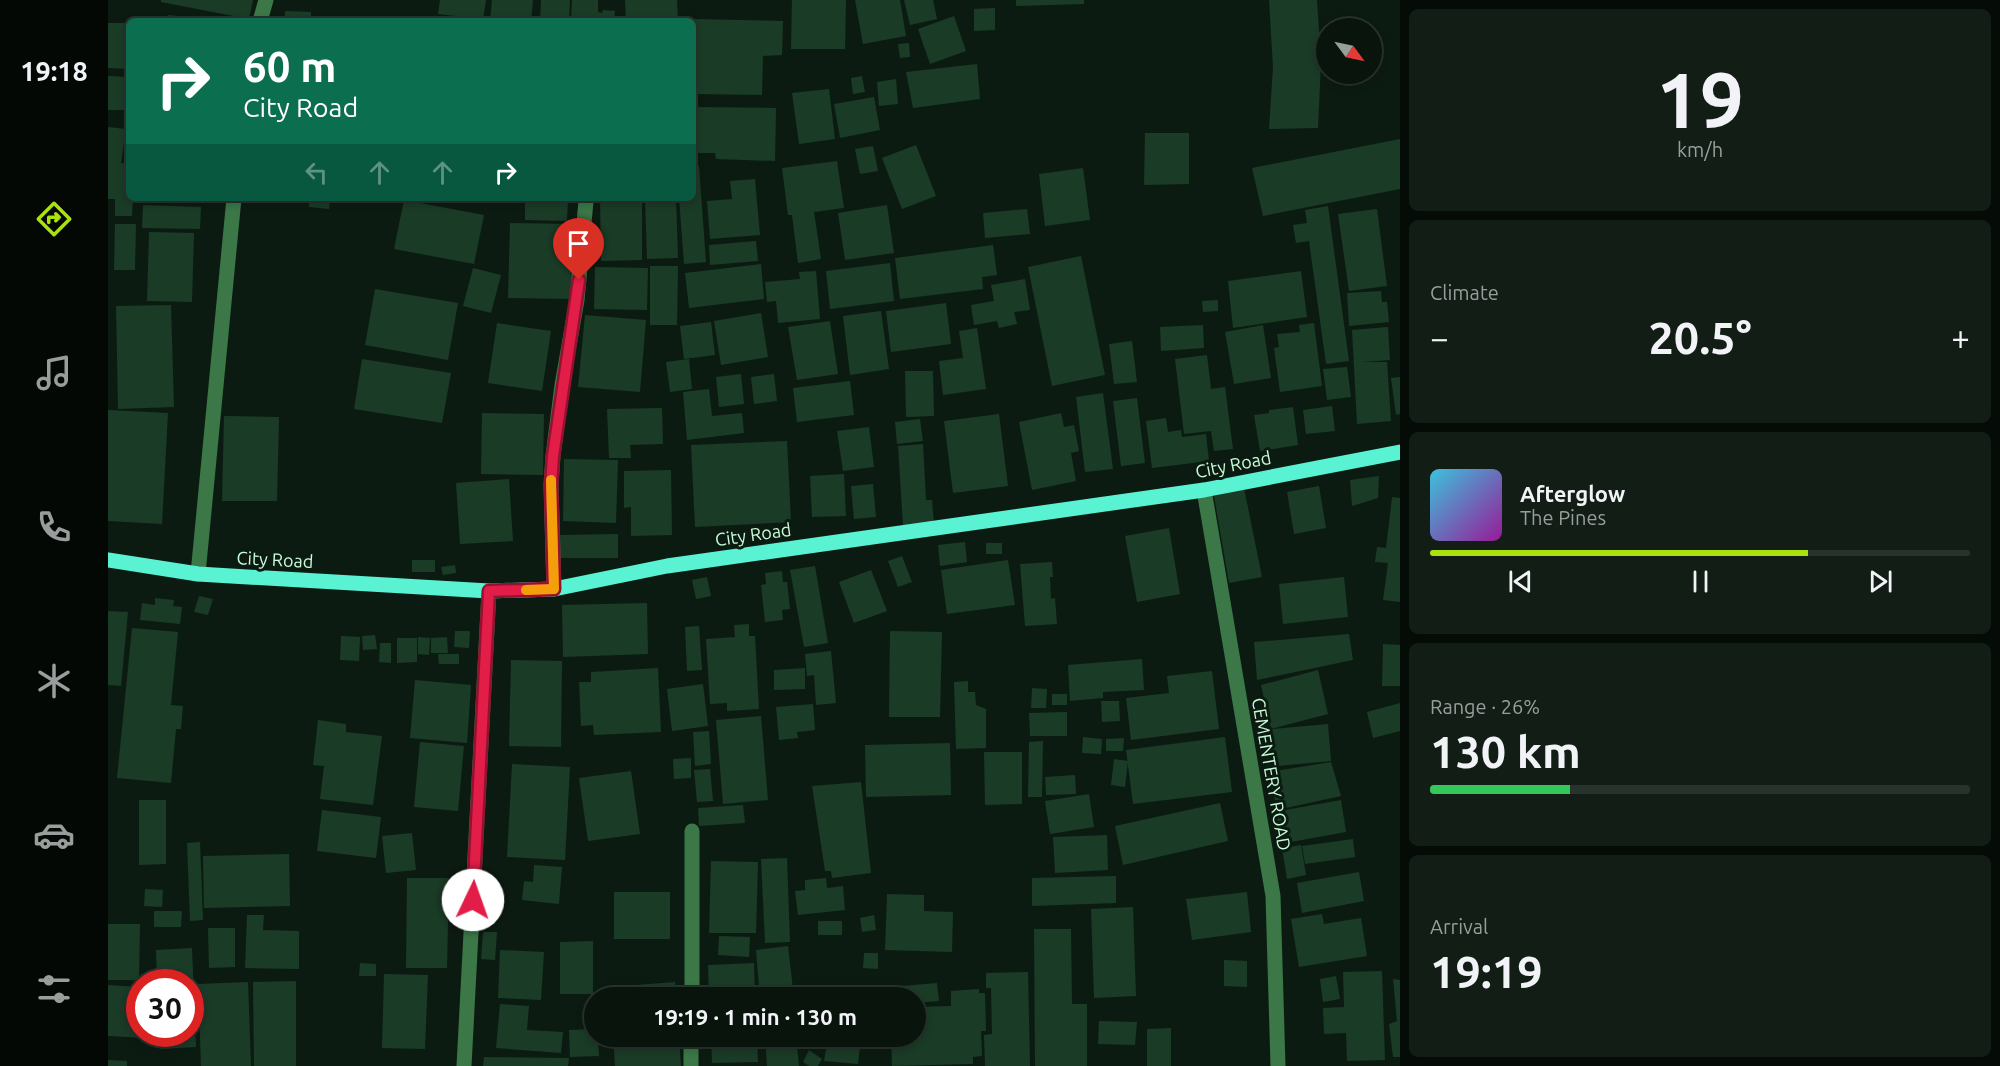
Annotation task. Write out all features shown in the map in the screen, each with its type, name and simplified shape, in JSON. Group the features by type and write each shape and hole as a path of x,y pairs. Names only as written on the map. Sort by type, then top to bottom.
{"main road":[{"name":"City Road","path":"108,560 198,574 489,591 554,589 668,566 1204,490 1400,452"}],"street":[{"path":"261,18 266,0"},
{"path":"198,574 234,201"},
{"path":"554,589 551,485 553,456 577,300 586,201"},
{"name":"CEMENTERY ROAD","path":"1204,490 1273,896 1278,1066"},
{"path":"464,1066 489,591"},
{"path":"692,831 692,987"},
{"path":"691,1047 691,1066"}],"building":[{"path":"161,0 253,0 249,18 161,2"},
{"path":"440,0 486,0 483,18 438,14"},
{"path":"492,0 533,0 531,18 490,18"},
{"path":"541,0 570,0 569,18 540,18"},
{"path":"572,0 598,0 598,12 615,11 614,18 571,18"},
{"path":"625,0 677,0 678,18 626,18"},
{"path":"792,0 846,0 845,49 791,49"},
{"path":"855,0 900,0 906,36 863,44"},
{"path":"904,0 933,0 937,19 910,25"},
{"path":"1016,0 1084,0 1084,4 1016,6"},
{"path":"1269,0 1317,0 1316,84 1320,84 1318,128 1269,129 1273,67"},
{"path":"995,8 995,30 974,31 974,9"},
{"path":"285,11 311,12 311,18 285,18"},
{"path":"168,15 196,18 168,18"},
{"path":"954,16 966,51 930,64 918,29"},
{"path":"696,19 783,21 782,55 763,56 762,95 696,94"},
{"path":"108,23 126,23 126,69 108,68"},
{"path":"909,43 910,57 900,58 898,44"},
{"path":"977,64 980,99 913,108 906,72"},
{"path":"108,76 126,77 126,110 108,110"},
{"path":"862,76 865,92 853,94 851,78"},
{"path":"896,79 898,104 879,106 877,82"},
{"path":"829,89 835,139 799,144 792,93"},
{"path":"874,97 880,130 840,138 834,104"},
{"path":"696,107 776,108 775,161 716,159 715,153 696,153"},
{"path":"108,127 126,129 121,163 126,164 126,201 133,201 132,216 115,216 115,199 108,199"},
{"path":"1145,133 1189,133 1189,184 1144,185"},
{"path":"1400,139 1400,189 1263,216 1252,168"},
{"path":"916,145 936,196 902,209 882,158"},
{"path":"873,146 878,171 860,174 855,149"},
{"path":"837,161 844,208 814,212 821,259 798,263 792,215 788,215 782,168"},
{"path":"696,166 699,166 706,262 684,264 679,201 696,201"},
{"path":"1083,168 1090,220 1045,226 1039,174"},
{"path":"755,179 760,235 710,239 707,201 732,199 730,181"},
{"path":"309,201 330,201 329,209 309,207"},
{"path":"404,201 484,215 474,264 394,249"},
{"path":"525,201 568,201 567,221 525,220"},
{"path":"600,201 642,201 642,260 601,261"},
{"path":"645,201 676,201 678,258 647,259"},
{"path":"143,205 201,207 200,229 142,228"},
{"path":"887,205 894,253 845,260 838,213"},
{"path":"1328,206 1349,361 1326,364 1309,241 1296,243 1293,225 1307,223 1305,210"},
{"path":"1027,209 1030,234 985,238 983,213"},
{"path":"1377,209 1387,286 1349,291 1338,214"},
{"path":"510,223 574,224 572,299 508,298"},
{"path":"115,224 136,224 135,270 114,270"},
{"path":"149,232 194,233 192,302 147,301"},
{"path":"756,241 758,261 710,265 709,245"},
{"path":"993,245 997,275 982,277 983,289 900,299 895,258"},
{"path":"1081,256 1105,375 1052,386 1028,267"},
{"path":"890,263 894,301 830,309 826,271"},
{"path":"761,264 764,299 689,308 685,273"},
{"path":"650,266 678,266 677,325 650,325"},
{"path":"595,267 648,268 647,310 594,309"},
{"path":"473,268 501,275 491,313 463,306"},
{"path":"816,271 820,319 778,323 776,301 767,302 765,282 800,279 799,272"},
{"path":"1301,271 1307,317 1233,328 1228,281"},
{"path":"1025,279 1030,310 1014,312 1017,324 999,328 997,321 974,325 971,305 994,301 991,285"},
{"path":"375,289 458,303 448,360 365,345"},
{"path":"1381,291 1382,302 1387,302 1389,322 1349,326 1347,293"},
{"path":"1218,300 1218,311 1203,312 1202,301"},
{"path":"946,303 951,344 891,352 886,311"},
{"path":"171,305 174,407 118,409 116,306"},
{"path":"881,311 889,369 850,375 843,316"},
{"path":"761,313 768,357 721,365 714,321"},
{"path":"585,315 646,320 640,392 578,387"},
{"path":"830,321 838,374 797,380 788,327"},
{"path":"711,322 715,355 684,359 680,326"},
{"path":"497,323 551,331 542,391 488,383"},
{"path":"1314,323 1322,386 1280,392 1274,348 1279,347 1277,334 1300,332 1299,325"},
{"path":"1203,325 1204,348 1161,351 1160,327"},
{"path":"1263,325 1271,378 1234,384 1225,332"},
{"path":"1388,327 1390,360 1362,362 1387,362 1391,421 1357,424 1352,330"},
{"path":"977,328 986,389 943,395 939,361 963,358 959,331"},
{"path":"1132,341 1137,382 1114,384 1109,344"},
{"path":"1207,355 1211,389 1225,387 1233,449 1214,451 1211,431 1184,434 1175,359"},
{"path":"362,359 451,373 442,423 354,409"},
{"path":"689,359 692,389 670,392 666,362"},
{"path":"1347,367 1351,397 1327,400 1323,369"},
{"path":"905,371 933,371 934,416 906,417"},
{"path":"741,374 744,404 719,407 716,377"},
{"path":"774,374 777,401 754,404 751,377"},
{"path":"1400,377 1400,414 1396,415 1391,378"},
{"path":"850,381 854,415 797,422 793,388"},
{"path":"709,389 712,416 742,413 744,433 687,440 683,392"},
{"path":"1103,393 1113,469 1085,472 1076,397"},
{"path":"1137,398 1145,463 1121,466 1113,401"},
{"path":"1332,406 1335,431 1306,434 1303,410"},
{"path":"1293,407 1298,445 1260,451 1254,415 1269,413 1269,410"},
{"path":"662,408 663,444 630,445 631,458 609,458 607,409"},
{"path":"108,410 168,413 162,524 108,521"},
{"path":"482,413 544,414 543,475 481,474"},
{"path":"1061,413 1064,427 1074,425 1079,451 1071,453 1076,481 1032,490 1019,422"},
{"path":"999,414 1008,486 953,493 944,421"},
{"path":"224,416 279,417 277,501 222,501"},
{"path":"1166,418 1168,432 1181,430 1182,437 1206,434 1209,461 1152,468 1146,421"},
{"path":"920,419 923,441 897,444 895,422"},
{"path":"869,427 874,467 843,471 837,431"},
{"path":"787,441 791,522 695,527 691,445"},
{"path":"923,444 926,500 932,500 934,524 903,526 898,446"},
{"path":"564,459 618,460 616,523 563,521"},
{"path":"671,470 672,535 631,536 631,507 624,508 624,471"},
{"path":"844,474 846,516 812,517 810,476"},
{"path":"1379,476 1378,498 1352,506 1350,480"},
{"path":"509,479 513,541 460,544 456,483"},
{"path":"873,484 876,517 854,519 851,486"},
{"path":"1319,486 1326,528 1294,534 1287,492"},
{"path":"1244,488 1262,577 1229,583 1214,496"},
{"path":"1392,497 1400,498 1400,602 1383,600 1388,563 1375,562 1377,547 1386,548"},
{"path":"1169,528 1180,594 1137,602 1125,536"},
{"path":"618,534 618,558 558,558 558,535"},
{"path":"965,542 967,562 940,566 938,545"},
{"path":"986,543 1002,543 1002,554 986,554"},
{"path":"902,556 912,582 898,587 888,561"},
{"path":"412,560 435,560 435,572 412,572"},
{"path":"1008,560 1015,605 947,614 941,570"},
{"path":"1052,562 1051,599 1055,598 1057,624 1025,626 1020,564"},
{"path":"455,565 456,573 443,575 441,567"},
{"path":"815,566 828,643 804,647 790,570"},
{"path":"871,570 887,611 854,623 839,582"},
{"path":"782,571 783,582 787,582 790,609 782,610 783,620 765,622 761,585 766,584 765,573"},
{"path":"707,577 711,596 696,599 692,580"},
{"path":"1344,577 1348,617 1283,624 1279,584"},
{"path":"199,596 213,599 208,615 194,612"},
{"path":"155,598 174,600 173,606 182,607 180,624 140,620 142,603 155,605"},
{"path":"647,603 648,654 563,657 562,605"},
{"path":"108,611 128,612 121,686 108,685"},
{"path":"749,624 749,636 755,636 759,709 727,711 727,703 710,704 706,639 735,637 734,625"},
{"path":"699,626 702,670 687,671 685,627"},
{"path":"132,628 178,632 171,705 183,706 181,729 176,729 171,783 117,778"},
{"path":"455,631 470,631 469,648 454,647"},
{"path":"890,631 942,632 940,717 889,717"},
{"path":"1349,634 1353,660 1257,680 1254,642"},
{"path":"375,635 377,649 363,650 362,636"},
{"path":"341,636 360,637 359,661 340,660"},
{"path":"418,637 430,638 429,655 418,654"},
{"path":"447,637 448,653 431,653 431,638"},
{"path":"397,638 417,638 417,662 397,663"},
{"path":"380,643 391,643 391,663 379,662"},
{"path":"1383,644 1400,645 1400,686 1382,686"},
{"path":"831,651 836,703 816,705 814,675 807,676 805,654"},
{"path":"438,654 459,654 459,664 439,664"},
{"path":"1142,659 1144,690 1103,692 1103,698 1070,701 1068,665"},
{"path":"511,660 562,661 561,747 509,746"},
{"path":"658,668 661,732 594,735 593,725 581,726 579,682 591,682 591,672"},
{"path":"805,668 805,689 774,690 774,670"},
{"path":"1318,670 1328,714 1271,729 1261,685"},
{"path":"1212,671 1219,729 1131,740 1126,698 1169,693 1167,676"},
{"path":"415,680 471,685 467,743 410,738"},
{"path":"968,681 968,692 975,692 976,705 986,709 986,748 956,749 954,682"},
{"path":"703,684 708,726 672,731 667,689"},
{"path":"1032,688 1047,689 1046,708 1031,708"},
{"path":"1052,694 1067,694 1067,705 1052,705"},
{"path":"1101,701 1119,701 1120,721 1102,722"},
{"path":"1400,703 1400,731 1373,738 1367,712"},
{"path":"813,704 815,730 797,732 798,738 779,740 776,707"},
{"path":"1067,712 1067,736 1030,736 1029,713"},
{"path":"761,716 768,800 723,804 716,720"},
{"path":"318,720 346,724 346,732 382,736 373,805 320,799 324,766 313,765"},
{"path":"1328,724 1331,761 1266,767 1263,730"},
{"path":"709,731 711,764 695,766 693,732"},
{"path":"1083,737 1102,739 1101,754 1082,753"},
{"path":"1225,737 1232,792 1133,804 1126,750"},
{"path":"1124,738 1123,751 1106,751 1106,739"},
{"path":"1043,741 1042,797 1028,797 1029,742"},
{"path":"420,742 464,746 458,811 414,807"},
{"path":"950,743 951,795 866,797 865,745"},
{"path":"984,752 1022,752 1022,804 985,805"},
{"path":"691,758 691,778 674,779 673,759"},
{"path":"1114,759 1128,761 1125,787 1111,785"},
{"path":"1331,762 1341,796 1277,810 1269,772"},
{"path":"512,764 570,767 565,860 507,857"},
{"path":"710,769 713,801 697,802 694,770"},
{"path":"631,771 640,834 588,841 579,778"},
{"path":"1075,775 1076,794 1046,795 1045,777"},
{"path":"861,782 871,873 832,878 831,871 825,871 812,786"},
{"path":"1089,794 1094,827 1050,834 1045,801"},
{"path":"139,800 166,800 166,864 139,865"},
{"path":"1341,800 1346,832 1280,844 1274,812"},
{"path":"1220,803 1228,841 1123,865 1115,826"},
{"path":"743,805 745,823 699,826 698,808"},
{"path":"322,810 381,817 376,858 317,851"},
{"path":"412,833 416,870 386,873 382,836"},
{"path":"1107,835 1108,870 1055,873 1053,837"},
{"path":"1353,839 1355,857 1305,864 1302,846"},
{"path":"200,842 203,920 190,921 187,843"},
{"path":"1301,845 1306,875 1287,879 1282,848"},
{"path":"289,854 290,906 204,908 203,856"},
{"path":"787,858 790,942 765,943 761,859"},
{"path":"711,861 758,862 756,933 709,933"},
{"path":"534,865 562,867 559,904 522,900 524,881 533,882"},
{"path":"1359,872 1364,901 1302,913 1297,883"},
{"path":"1116,876 1116,903 1032,906 1032,878"},
{"path":"407,878 449,878 447,968 406,968"},
{"path":"826,878 827,888 843,886 845,910 798,915 795,891 805,890 805,880"},
{"path":"145,889 163,890 162,907 144,906"},
{"path":"614,892 670,892 670,939 614,939"},
{"path":"1247,892 1251,932 1192,940 1186,899"},
{"path":"887,894 924,895 924,911 953,912 952,952 885,950"},
{"path":"1133,907 1136,996 1094,998 1091,909"},
{"path":"154,911 182,911 181,927 154,927"},
{"path":"1322,914 1324,924 1361,918 1367,956 1299,967 1291,919"},
{"path":"247,915 264,915 263,930 299,931 299,969 245,968"},
{"path":"874,915 876,930 862,932 860,918"},
{"path":"818,921 842,921 842,935 818,935"},
{"path":"108,924 140,924 139,969 126,969 126,980 108,980"},
{"path":"208,928 235,928 235,967 209,968"},
{"path":"1034,929 1071,929 1072,1004 1087,1004 1087,1066 1035,1066"},
{"path":"483,932 497,932 495,960 481,959"},
{"path":"719,936 750,937 749,957 718,955"},
{"path":"593,941 593,987 584,987 584,994 560,994 560,942"},
{"path":"788,946 793,987 759,987 756,950"},
{"path":"192,948 193,969 157,969 156,950"},
{"path":"500,950 544,952 541,1000 498,998"},
{"path":"864,953 878,953 878,969 863,968"},
{"path":"1224,960 1247,961 1247,987 1224,986"},
{"path":"360,963 376,964 376,976 359,976"},
{"path":"754,963 755,987 709,987 708,965"},
{"path":"1382,971 1385,1060 1347,1061 1346,1033 1324,1034 1323,1008 1344,1007 1343,972"},
{"path":"1028,972 1030,1066 985,1066 984,1035 992,1034 991,988 986,988 986,973"},
{"path":"384,974 428,975 425,1049 382,1048"},
{"path":"1336,976 1340,999 1323,1002 1320,979"},
{"path":"1393,979 1400,980 1400,1057 1393,1057 1389,1024 1397,1021"},
{"path":"296,981 296,1066 254,1066 253,982"},
{"path":"248,982 251,1066 201,1066 200,1047 204,1047 204,984"},
{"path":"675,982 675,987 610,987"},
{"path":"937,983 939,1001 926,1002 926,987 901,986"},
{"path":"108,985 126,986 126,1037 108,1036"},
{"path":"979,989 979,993 985,993 986,1031 981,1031 982,1056 973,1057 973,1064 892,1066 891,1047 926,1047 926,1007 951,1006 951,991"},
{"path":"500,1004 529,1006 527,1030 563,1032 561,1053 496,1048"},
{"path":"1099,1021 1137,1022 1135,1045 1098,1044"},
{"path":"1171,1028 1171,1066 1147,1066 1147,1029"},
{"path":"584,1029 584,1047 599,1047 599,1056 570,1057 569,1030"},
{"path":"160,1047 196,1047 160,1049"},
{"path":"614,1047 680,1047 681,1066 615,1066"},
{"path":"711,1047 757,1047 758,1062 712,1063"},
{"path":"766,1047 797,1047 799,1066 767,1066"},
{"path":"809,1047 860,1047 858,1064 824,1061 826,1049"},
{"path":"809,1050 822,1059 818,1066 809,1066 803,1062"},
{"path":"484,1057 569,1058 568,1066 483,1066"},
{"path":"108,1060 127,1061 127,1066 108,1066"}],"slow traffic":[{"path":"526,590 554,589 551,480"}],"route":[{"path":"473,900 489,591 554,589 551,485 553,456 579,280"}]}
